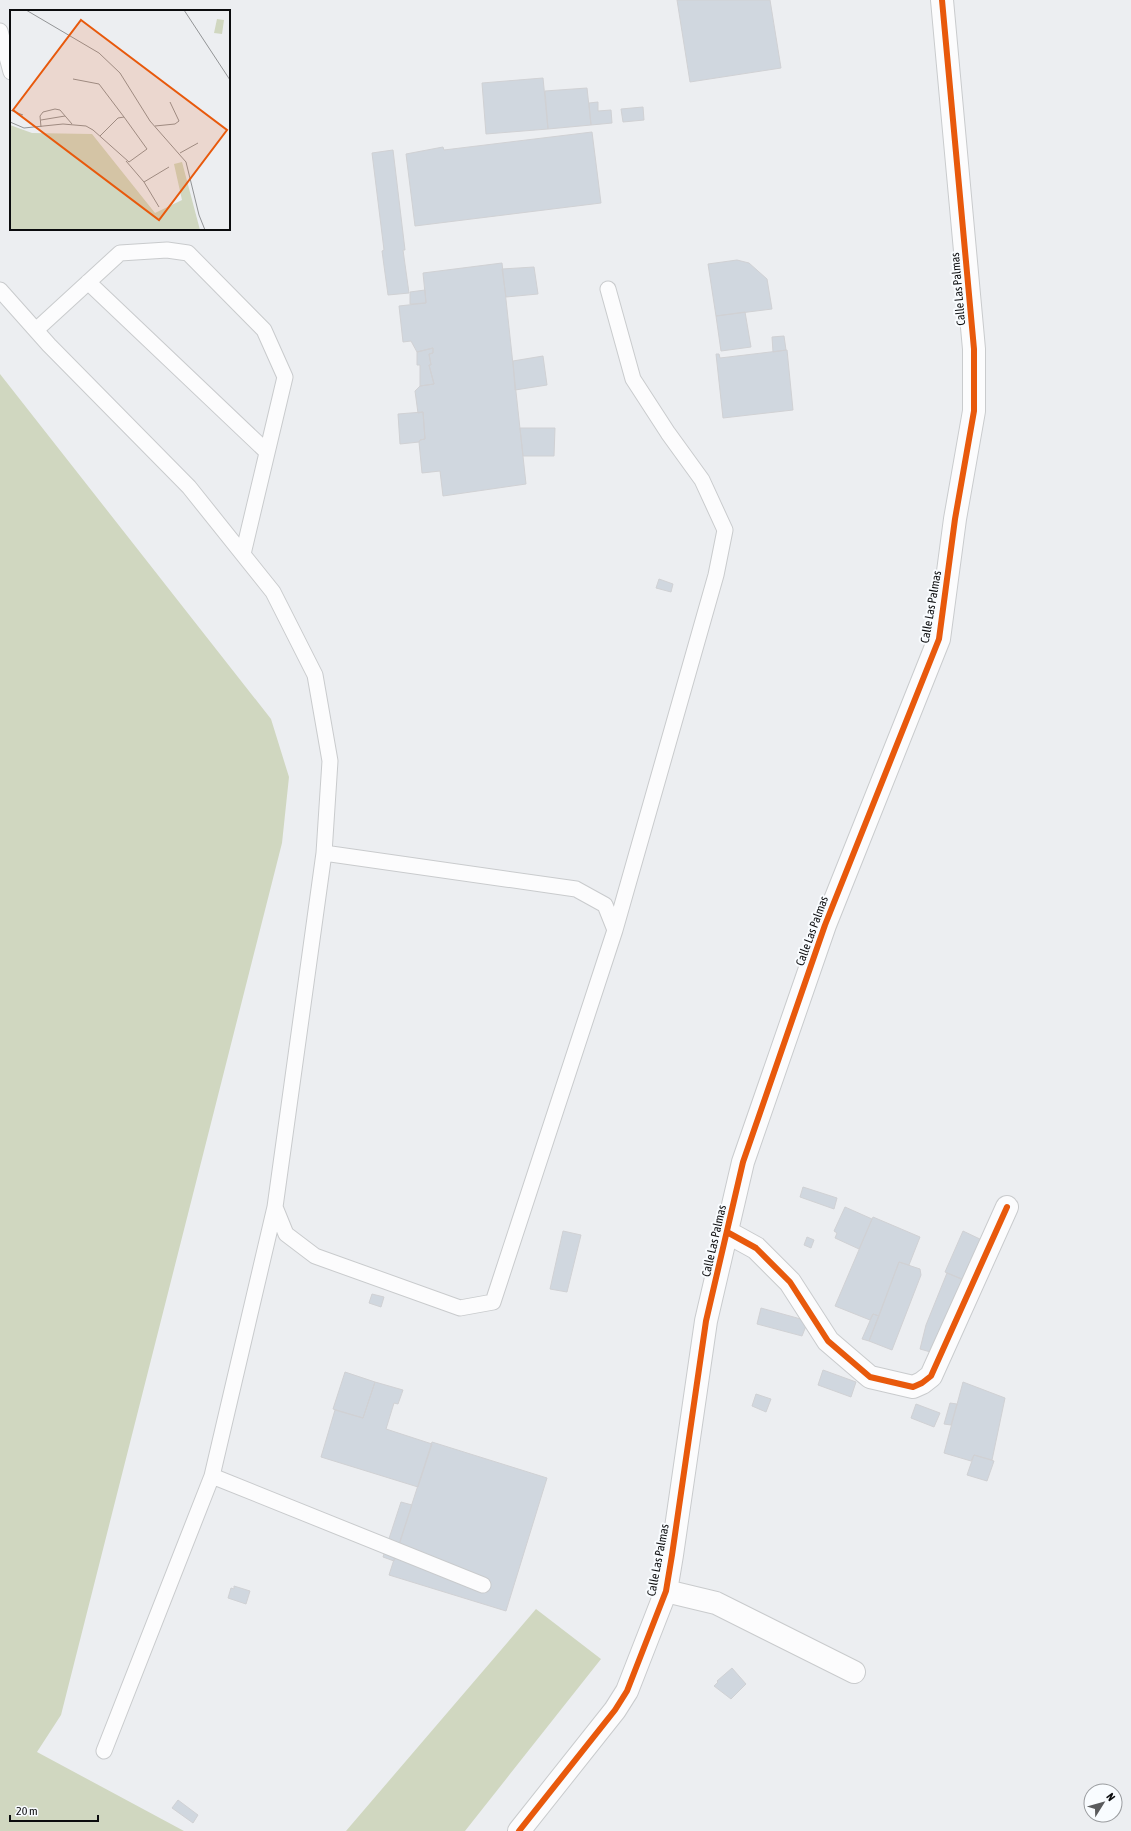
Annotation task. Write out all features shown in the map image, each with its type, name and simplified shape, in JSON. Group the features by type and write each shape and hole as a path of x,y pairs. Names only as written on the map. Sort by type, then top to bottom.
{"street":[{"name":"Calle Las Palmas","path":"519,1831 615,1710 627,1691 666,1591 706,1321 743,1162 825,925 939,639 955,519 974,411 975,376 974,349 942,0"},
{"path":"727,1232 756,1248 790,1282 828,1341 870,1378 913,1387 922,1383 931,1376 1007,1207"},
{"path":"666,1591 716,1603 854,1672"}],"lane":[{"path":"0,31 10,68"},
{"path":"36,330 120,253 167,250 188,253 264,330 285,377 243,554"},
{"path":"88,282 267,452"},
{"path":"0,290 36,330 189,487 273,592 315,675 330,761 324,853 275,1207 212,1476 104,1752"},
{"path":"275,1207 286,1234 315,1256 460,1308 493,1302 615,930 716,575 725,530 702,480 668,433 633,379 608,290"},
{"path":"324,853 576,889 605,906 615,930"},
{"path":"212,1476 483,1585"}],"green space":[{"path":"0,374 271,719 289,777 282,843 61,1715 37,1752 184,1831 0,1831"},
{"path":"536,1609 601,1659 465,1831 346,1831"}],"building":[{"path":"677,0 770,0 781,68 690,82"},
{"path":"543,78 548,129 486,134 482,83"},
{"path":"587,88 591,125 548,129 545,91"},
{"path":"598,102 598,111 611,110 612,123 591,125 589,103"},
{"path":"643,107 644,120 623,122 621,109"},
{"path":"592,132 601,203 415,226 406,154 443,147 444,150"},
{"path":"393,150 409,293 388,295 372,153"},
{"path":"737,260 749,263 767,279 772,309 716,316 708,264"},
{"path":"502,263 526,484 443,496 440,471 422,473 419,442 420,440 425,439 423,412 418,413 415,391 420,386 434,384 429,365 431,365 429,354 433,353 433,348 417,352 411,341 403,342 399,306 426,303 423,273"},
{"path":"534,267 538,294 506,297 502,269"},
{"path":"425,290 426,303 410,304 410,292"},
{"path":"745,312 751,347 721,351 716,316"},
{"path":"784,336 786,350 773,352 772,337"},
{"path":"433,348 433,353 429,354 431,365 429,365 434,384 420,386 420,365 417,365 417,352"},
{"path":"787,350 793,410 723,418 716,354 719,354 720,358"},
{"path":"543,356 547,385 515,390 513,361"},
{"path":"423,412 425,439 420,440 419,442 400,444 398,414"},
{"path":"520,428 555,428 554,456 523,456"},
{"path":"659,579 673,584 671,592 656,588"},
{"path":"803,1187 837,1198 834,1209 800,1197"},
{"path":"845,1207 872,1219 859,1249 835,1238 837,1233 834,1231"},
{"path":"873,1217 920,1237 909,1265 899,1262 879,1316 873,1314 870,1320 835,1306"},
{"path":"563,1231 581,1235 567,1292 550,1289"},
{"path":"963,1231 984,1241 968,1282 945,1272"},
{"path":"807,1237 814,1240 811,1248 804,1245"},
{"path":"899,1262 920,1269 921,1275 892,1350 869,1341"},
{"path":"947,1273 967,1281 941,1355 920,1349 926,1325"},
{"path":"372,1294 384,1297 381,1307 369,1303"},
{"path":"761,1308 808,1321 802,1336 757,1324"},
{"path":"873,1314 879,1316 869,1341 862,1339"},
{"path":"823,1370 856,1382 851,1397 818,1385"},
{"path":"345,1372 375,1382 363,1418 333,1409"},
{"path":"375,1382 403,1390 398,1404 394,1403 386,1429 432,1444 418,1487 321,1457 335,1410 363,1418"},
{"path":"963,1382 1005,1398 992,1460 974,1455 971,1461 944,1453"},
{"path":"756,1394 771,1399 766,1412 752,1406"},
{"path":"950,1403 957,1404 951,1425 944,1424"},
{"path":"916,1404 940,1413 934,1427 911,1418"},
{"path":"432,1442 547,1478 506,1611 389,1575"},
{"path":"974,1455 994,1461 987,1481 967,1475"},
{"path":"401,1502 412,1505 394,1561 383,1557"},
{"path":"234,1586 250,1591 246,1604 228,1598 231,1588 234,1589"},
{"path":"732,1668 746,1684 731,1699 714,1686 718,1682 717,1681"},
{"path":"178,1800 198,1815 193,1823 172,1808"}],"cycle path":[{"path":"519,1831 615,1710 627,1691 666,1591 706,1321 743,1162 825,925 939,639 955,519 974,411 974,349 942,0"},
{"path":"727,1232 756,1248 790,1282 828,1341 870,1377 913,1387 922,1383 931,1376 1007,1207"}]}
